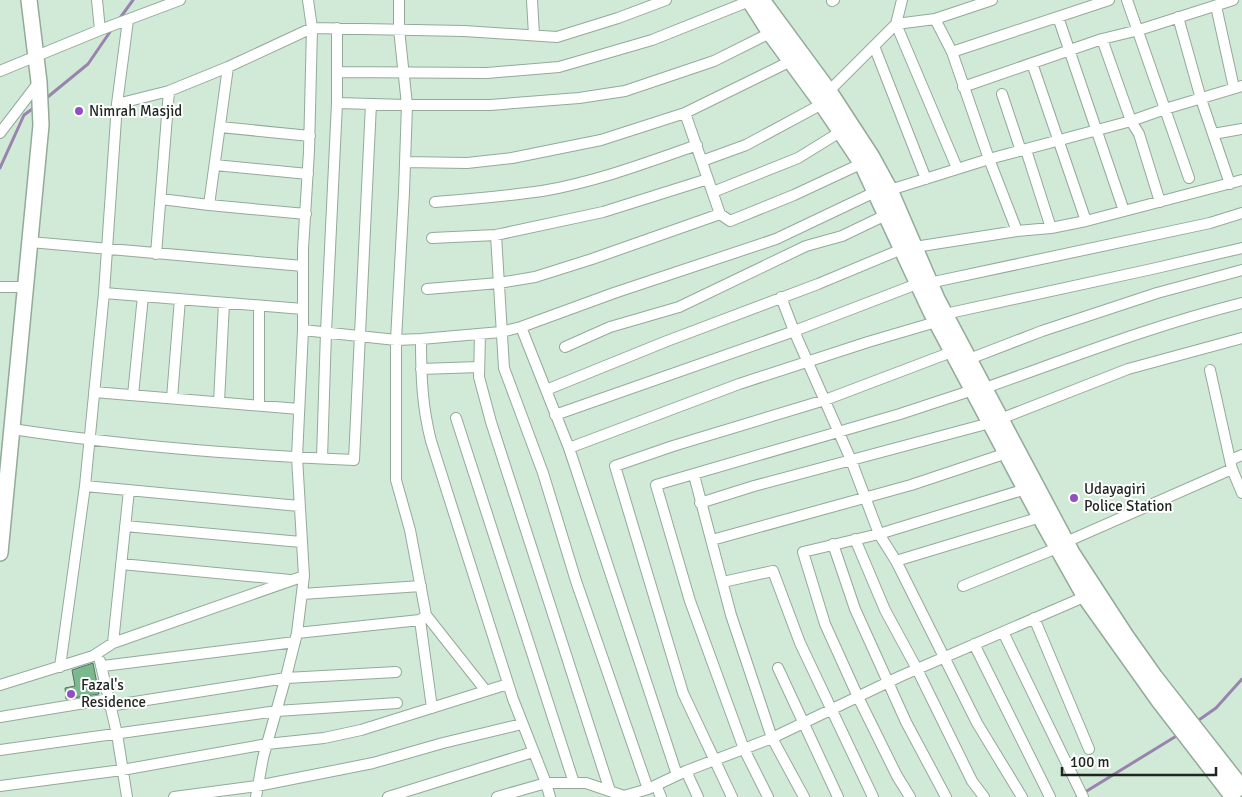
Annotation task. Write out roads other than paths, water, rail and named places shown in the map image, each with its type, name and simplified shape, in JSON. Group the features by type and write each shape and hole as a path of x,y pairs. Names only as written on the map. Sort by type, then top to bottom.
{"main road":[{"path":"0,553 3,495 12,429 41,125 39,82 29,0"},
{"path":"753,0 825,97 867,161 941,318 1044,515 1090,594 1186,727 1233,797"},
{"path":"1186,727 1242,788"}],"street":[{"path":"97,0 100,30"},
{"path":"0,71 180,0"},
{"path":"256,797 267,744 296,637 304,576 297,457 303,266 310,136 312,28 308,0"},
{"path":"398,0 407,106 396,340 396,480 410,530 422,586 423,618 432,708"},
{"path":"532,0 534,35"},
{"path":"117,104 169,91 228,67 312,28 399,29 557,37 618,18 666,0"},
{"path":"337,72 404,74 487,73 559,67 652,40 753,0"},
{"path":"702,161 746,145 825,97 896,24 902,0"},
{"path":"896,24 935,19 992,0"},
{"path":"952,52 1109,0"},
{"path":"1128,0 1189,178"},
{"path":"963,87 1102,39 1138,30 1233,0"},
{"path":"302,330 396,340 502,332 776,239 882,191 989,159 1131,121 1238,87 1216,6"},
{"path":"1058,17 1068,52 1124,211"},
{"path":"1178,17 1201,99 1230,184"},
{"path":"935,19 952,52 989,159 1017,231"},
{"path":"60,667 85,486 104,293 117,104 128,20"},
{"path":"896,24 958,168"},
{"path":"337,104 407,106 490,105 579,98 625,91 714,61 773,27"},
{"path":"322,458 337,104 336,28"},
{"path":"1102,39 1131,121 1139,134 1160,202"},
{"path":"874,46 926,179"},
{"path":"405,162 467,163 512,158 601,140 685,113 797,58"},
{"path":"1032,63 1060,140 1086,221"},
{"path":"209,205 228,67"},
{"path":"0,134 39,82"},
{"path":"156,254 169,91"},
{"path":"1002,94 1051,228"},
{"path":"12,429 89,440 354,460 371,104"},
{"path":"685,113 720,214 730,221 794,195 867,161"},
{"path":"220,127 310,136"},
{"path":"713,192 798,158 846,128"},
{"path":"1213,134 1242,129"},
{"path":"435,202 552,189 596,179 697,145"},
{"path":"215,165 308,174"},
{"path":"432,238 496,235 603,212 708,179"},
{"path":"546,390 908,248 1017,231 1051,228 1086,221 1242,180"},
{"path":"161,200 306,214"},
{"path":"565,347 610,327 679,307 806,246 842,236 892,212"},
{"path":"555,415 794,331 923,283 1210,223 1242,213"},
{"path":"427,289 499,283 535,277 720,214"},
{"path":"496,235 504,368 543,473 576,581 652,787 661,797"},
{"path":"30,242 303,266"},
{"path":"568,448 739,384 941,318 1242,248"},
{"path":"732,797 683,693 615,466 1157,293 1242,270"},
{"path":"0,287 26,287"},
{"path":"104,293 303,309"},
{"path":"133,395 143,296"},
{"path":"781,297 851,460 879,534 896,561 977,723 1022,797"},
{"path":"172,398 180,299"},
{"path":"219,402 224,303"},
{"path":"768,797 744,749 690,602 656,485 979,389 1205,312 1242,303"},
{"path":"259,306 259,405"},
{"path":"521,327 568,448 681,773 698,797"},
{"path":"480,334 479,377 491,422 610,791"},
{"path":"700,503 754,486 995,421 1128,369 1242,338"},
{"path":"421,339 424,413 431,442 508,684 550,797"},
{"path":"421,369 479,367"},
{"path":"1210,370 1231,464 1242,493"},
{"path":"94,392 299,409"},
{"path":"456,418 574,783"},
{"path":"712,540 911,485 1012,452"},
{"path":"963,586 1061,545 1231,464 1242,456"},
{"path":"694,475 731,615 772,738 804,797"},
{"path":"85,486 299,506"},
{"path":"910,797 897,776 858,697 826,624 803,552 879,534 1030,488"},
{"path":"113,644 129,490"},
{"path":"896,561 1044,515"},
{"path":"125,526 301,542"},
{"path":"855,539 885,610 972,781 984,797"},
{"path":"834,544 855,609 888,683 931,771 946,797"},
{"path":"121,564 292,580"},
{"path":"723,582 773,571 800,643 873,797"},
{"path":"0,685 97,654 113,644 304,576"},
{"path":"302,594 422,586"},
{"path":"498,797 546,782 586,783 624,797 772,738 974,644 1090,594"},
{"path":"103,666 423,618"},
{"path":"423,618 486,691"},
{"path":"1034,618 1089,749"},
{"path":"1003,632 1081,793"},
{"path":"974,644 1050,797"},
{"path":"97,654 103,666 109,703 117,734 127,797"},
{"path":"778,668 838,797"},
{"path":"0,717 286,678 396,672"},
{"path":"0,786 122,770 267,744 324,738 361,730 508,684"},
{"path":"0,750 276,711 397,703"},
{"path":"174,797 257,786 373,763 443,743 522,724"},
{"path":"388,797 533,752"}],"waterway":[{"path":"120,18 133,0"},
{"path":"44,100 88,64 112,29"},
{"path":"0,168 24,115 35,107"},
{"path":"1196,722 1216,708 1242,679"},
{"path":"1077,797 1178,735"}],"place":[{"name":"Nimrah Masjid","path":"79,111"},
{"name":"Udayagiri Police Station","path":"1074,498"},
{"name":"Fazal's Residence","path":"71,694"}]}
